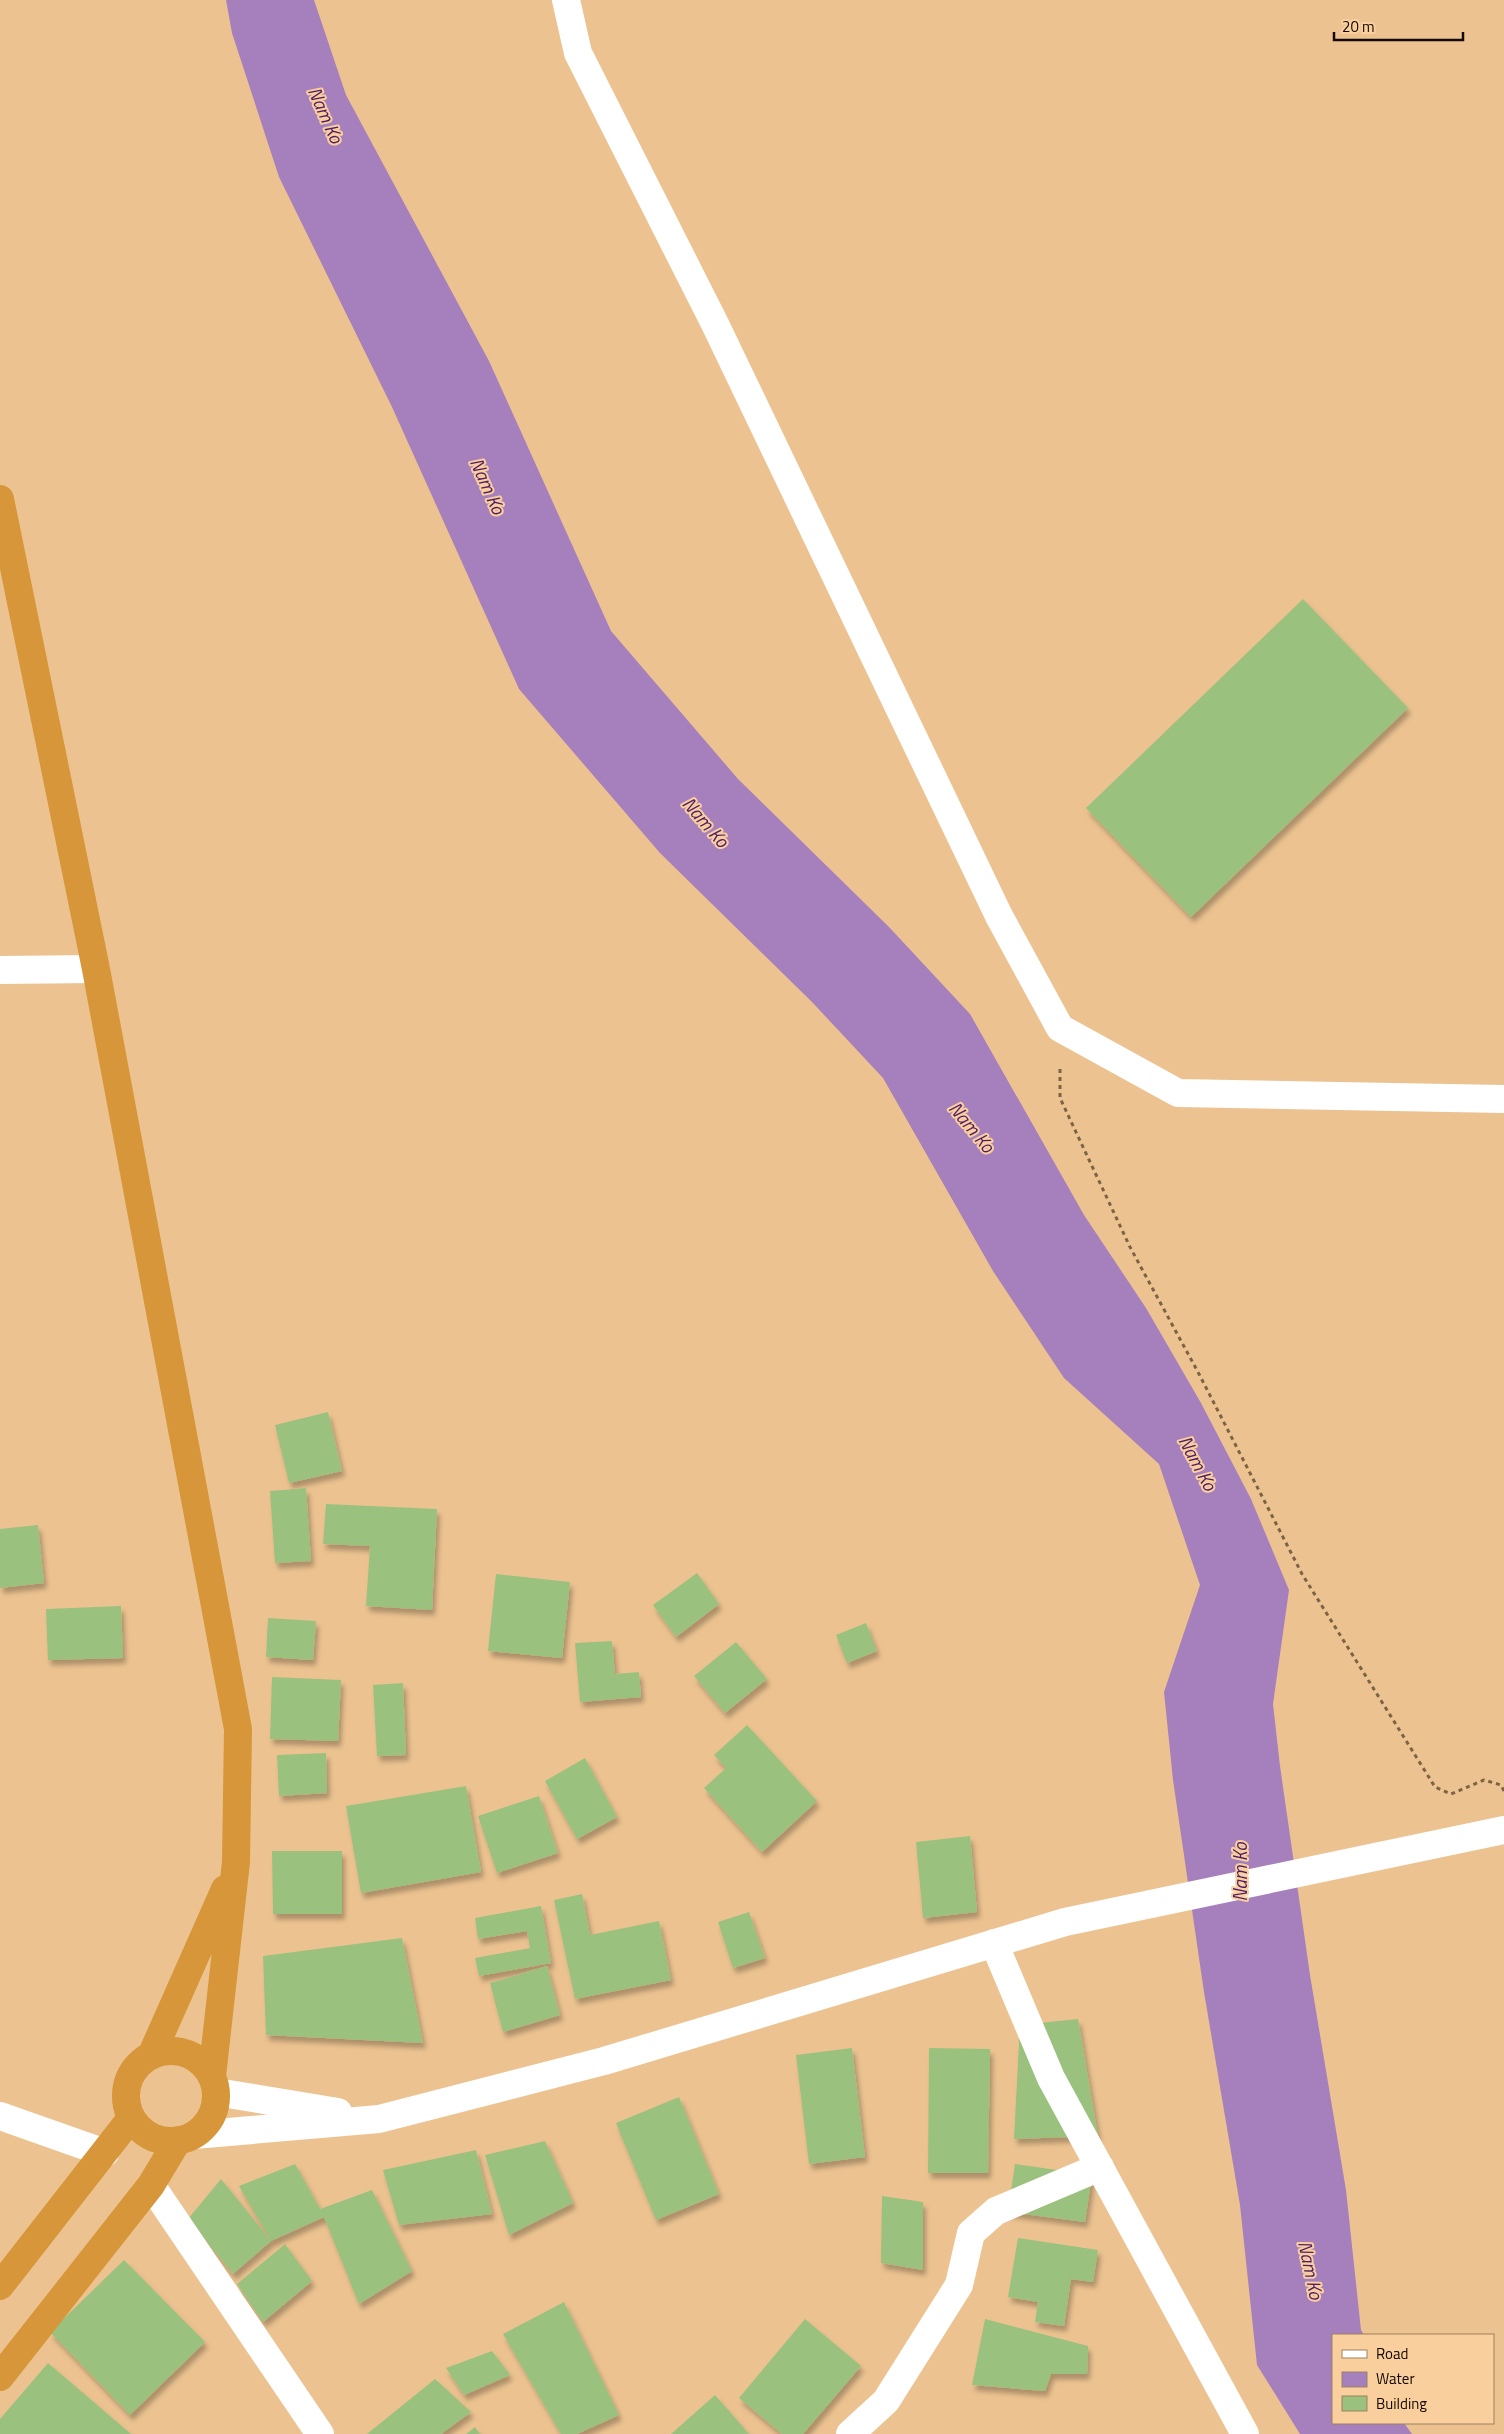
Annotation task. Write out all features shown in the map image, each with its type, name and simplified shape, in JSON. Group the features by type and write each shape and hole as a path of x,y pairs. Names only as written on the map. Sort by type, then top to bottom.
{"highway":[{"path":"0,500 96,969 238,1729 236,1862 214,2084 214,2109 207,2123 186,2138 0,2377"},
{"path":"151,2056 236,1862"},
{"path":"186,2138 162,2140 145,2132 131,2118 126,2100 128,2081 137,2066 151,2056 169,2051 186,2053 201,2061 214,2084"},
{"path":"0,2286 131,2118"}],"street":[{"path":"566,0 578,53 715,324 999,916 1060,1028 1178,1093 1504,1099"},
{"path":"0,970 96,969"},
{"path":"186,2138 379,2119 604,2061 1065,1922 1504,1830"},
{"path":"994,1943 1052,2078 1245,2434"},
{"path":"214,2084 379,2119"},
{"path":"0,2116 105,2153"},
{"path":"850,2434 886,2401 959,2285 971,2233 996,2211 1100,2167"},
{"path":"151,2185 320,2434"}],"path":[{"path":"1060,1028 1060,1098 1130,1247 1199,1374 1302,1574 1435,1787 1451,1794 1484,1780 1501,1786 1504,1791"}],"water":[{"name":"Nam Ko","path":"226,0 314,0 346,95 489,361 611,631 738,779 889,927 970,1014 1084,1215 1146,1308 1201,1403 1251,1499 1289,1590 1273,1704 1310,1975 1346,2190 1361,2330 1363,2334 1332,2334 1332,2424 1405,2424 1412,2434 1300,2434 1257,2365 1240,2205 1204,1992 1173,1780 1164,1692 1200,1585 1159,1464 1064,1378 993,1271 883,1078 812,1002 660,853 519,689 392,407 279,177 232,33"}],"building":[{"path":"1303,599 1408,708 1191,917 1086,808"},
{"path":"328,1412 342,1471 289,1483 275,1425"},
{"path":"306,1488 311,1561 275,1563 270,1491"},
{"path":"326,1504 437,1509 432,1610 366,1606 370,1546 323,1544"},
{"path":"38,1525 44,1583 0,1588 0,1529"},
{"path":"697,1573 719,1604 676,1637 653,1605"},
{"path":"496,1574 570,1582 562,1658 488,1651"},
{"path":"121,1606 123,1658 48,1660 46,1609"},
{"path":"268,1618 316,1621 313,1660 266,1657"},
{"path":"866,1623 877,1651 847,1663 836,1635"},
{"path":"612,1641 615,1674 639,1672 641,1697 580,1702 575,1643"},
{"path":"736,1642 767,1679 725,1713 694,1676"},
{"path":"272,1677 341,1680 338,1741 270,1739"},
{"path":"403,1683 406,1755 377,1756 373,1685"},
{"path":"747,1725 817,1801 762,1852 704,1788 726,1768 714,1755"},
{"path":"326,1753 327,1793 279,1796 277,1755"},
{"path":"585,1758 617,1817 577,1839 545,1781"},
{"path":"466,1786 481,1872 361,1893 346,1806"},
{"path":"539,1796 558,1853 497,1873 478,1816"},
{"path":"970,1836 977,1912 923,1918 916,1842"},
{"path":"272,1851 342,1851 342,1914 273,1914"},
{"path":"582,1894 590,1935 659,1921 671,1980 575,1999 554,1900"},
{"path":"541,1906 551,1963 479,1976 475,1958 530,1948 527,1931 478,1939 475,1918"},
{"path":"749,1912 765,1958 733,1968 718,1922"},
{"path":"402,1938 423,2043 266,2035 263,1956"},
{"path":"547,1966 560,2015 503,2032 490,1983"},
{"path":"1078,2019 1098,2136 1014,2139 1020,2025"},
{"path":"852,2048 865,2157 809,2164 796,2055"},
{"path":"929,2048 990,2049 988,2173 928,2173"},
{"path":"679,2097 719,2194 656,2220 616,2123"},
{"path":"545,2141 573,2203 509,2235 485,2155"},
{"path":"476,2150 492,2214 399,2225 383,2170"},
{"path":"295,2164 320,2209 372,2190 412,2271 359,2304 324,2217 271,2241 239,2186"},
{"path":"1015,2164 1092,2175 1085,2222 1008,2212"},
{"path":"221,2179 271,2241 233,2274 188,2219"},
{"path":"882,2196 923,2202 923,2270 881,2263"},
{"path":"1018,2238 1098,2250 1093,2282 1071,2279 1064,2326 1035,2322 1038,2302 1008,2297"},
{"path":"285,2244 312,2281 263,2322 237,2284"},
{"path":"124,2260 205,2342 130,2415 50,2332"},
{"path":"564,2302 619,2415 577,2434 561,2434 503,2334"},
{"path":"805,2319 861,2366 803,2434 782,2434 739,2398"},
{"path":"985,2319 1088,2346 1087,2374 1051,2374 1045,2391 972,2385"},
{"path":"492,2351 510,2375 464,2395 446,2368"},
{"path":"48,2363 131,2434 0,2434 0,2419"},
{"path":"435,2379 471,2412 441,2434 367,2434"},
{"path":"715,2395 749,2434 671,2434"},
{"path":"475,2427 480,2434 466,2434"}]}
